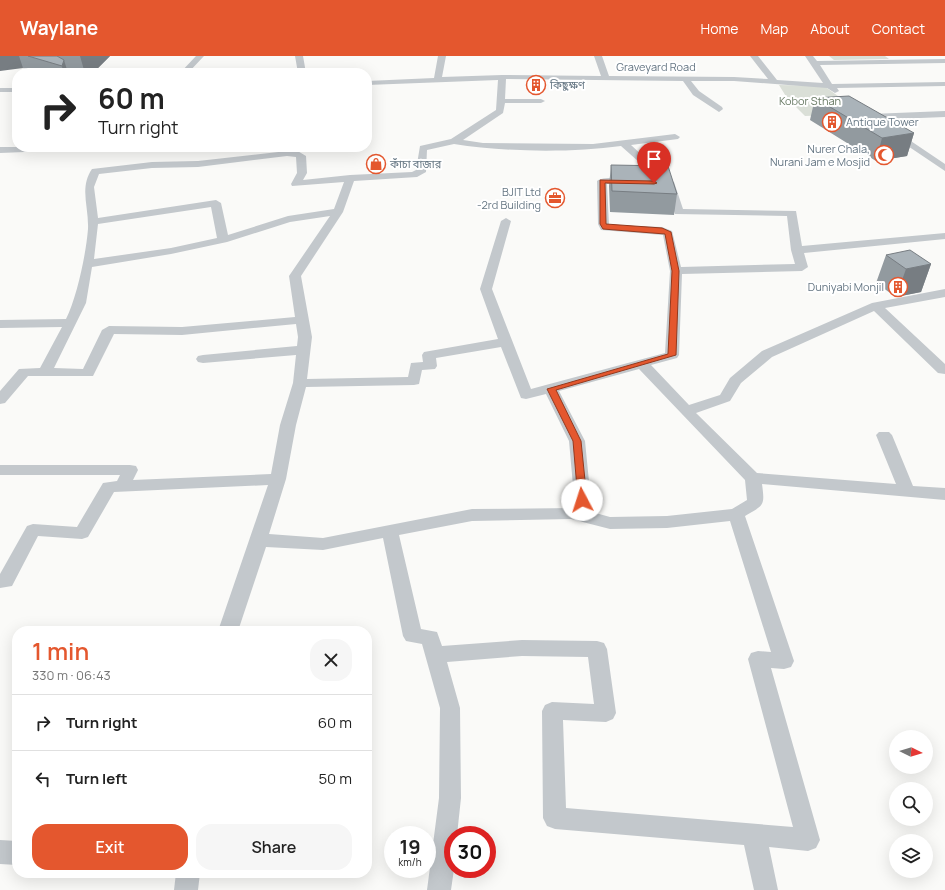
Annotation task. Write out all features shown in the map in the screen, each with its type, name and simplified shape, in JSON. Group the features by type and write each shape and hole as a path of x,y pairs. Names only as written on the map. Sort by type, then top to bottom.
{"street":[{"path":"189,68 200,56"},
{"path":"300,56 301,68"},
{"path":"438,79 442,56"},
{"path":"598,56 606,78"},
{"path":"754,56 774,81"},
{"path":"809,56 815,63 828,86 840,95"},
{"path":"815,63 945,61"},
{"path":"45,372 80,303 93,222 93,210 89,187 95,171 152,165 198,164 296,153 301,156 303,169 296,184 350,178 414,175 421,172 423,148 454,141 500,111 502,77"},
{"name":"Graveyard Road","path":"372,83 502,77 685,78 774,81 828,86 945,84"},
{"path":"685,78 696,93 719,109"},
{"path":"0,90 12,90"},
{"path":"500,101 541,101"},
{"path":"943,166 868,115 945,114"},
{"path":"454,141 483,146 593,147 675,137"},
{"path":"624,144 670,184 679,212 792,213 797,250 802,267 676,271"},
{"path":"0,150 12,150"},
{"path":"230,626 278,479 288,425 300,384 305,337 295,276 338,212 350,178"},
{"path":"506,221 486,289 526,395 672,355 676,271 668,232 662,230 605,228 603,224 602,181 638,182"},
{"path":"653,183 668,183"},
{"path":"93,222 216,203 223,240"},
{"path":"87,264 171,251 223,240 288,219 338,212"},
{"path":"797,250 945,236"},
{"path":"686,411 725,398 735,381 767,354 876,306 945,294"},
{"path":"876,306 943,370"},
{"path":"0,400 24,372 88,373 109,330 182,330 301,320"},
{"path":"0,324 71,323"},
{"path":"300,384 414,381 416,366 430,366 429,355 506,342"},
{"path":"204,359 303,350"},
{"path":"259,540 323,544 472,515 570,513 584,515 610,523 667,522 736,514 756,502 753,478 686,411 641,363"},
{"path":"551,389 577,441 584,515"},
{"path":"884,435 907,491"},
{"path":"0,470 130,470 122,487"},
{"path":"753,478 945,494"},
{"path":"0,581 6,581 33,530 82,533 109,487 278,479"},
{"path":"435,655 522,648 597,649 606,712 552,711 554,818 754,834 808,840 758,659 784,661 736,514"},
{"path":"390,532 413,636 430,637 450,708 450,798 439,890"},
{"path":"754,834 766,890"},
{"path":"0,852 12,853"},
{"path":"186,890 187,878"}],"green space":[{"path":"829,56 885,56 889,59 834,60"},
{"name":"Kobor Sthan","path":"779,85 824,86 863,114 805,116 787,98"}],"building":[{"path":"28,56 57,56 64,60 62,66"},
{"path":"849,96 914,133 882,138 815,98"},
{"path":"611,165 668,166 677,194 612,191"},
{"path":"910,250 931,264 906,269 886,255"}],"place":[{"name":"কিছুক্ষণ","path":"536,85"},
{"name":"Antique Tower","path":"832,122"},
{"name":"Nurer Chala, Nurani Jam e Mosjid","path":"884,155"},
{"name":"কাঁচা বাজার","path":"376,164"},
{"name":"BJIT Ltd -2rd Building","path":"555,198"},
{"name":"Duniyabi Monjil","path":"898,287"}],"route":[{"path":"582,500 577,441 551,389 672,355 676,271 668,232 662,230 605,228 603,224 604,211 602,181 654,183"}]}
